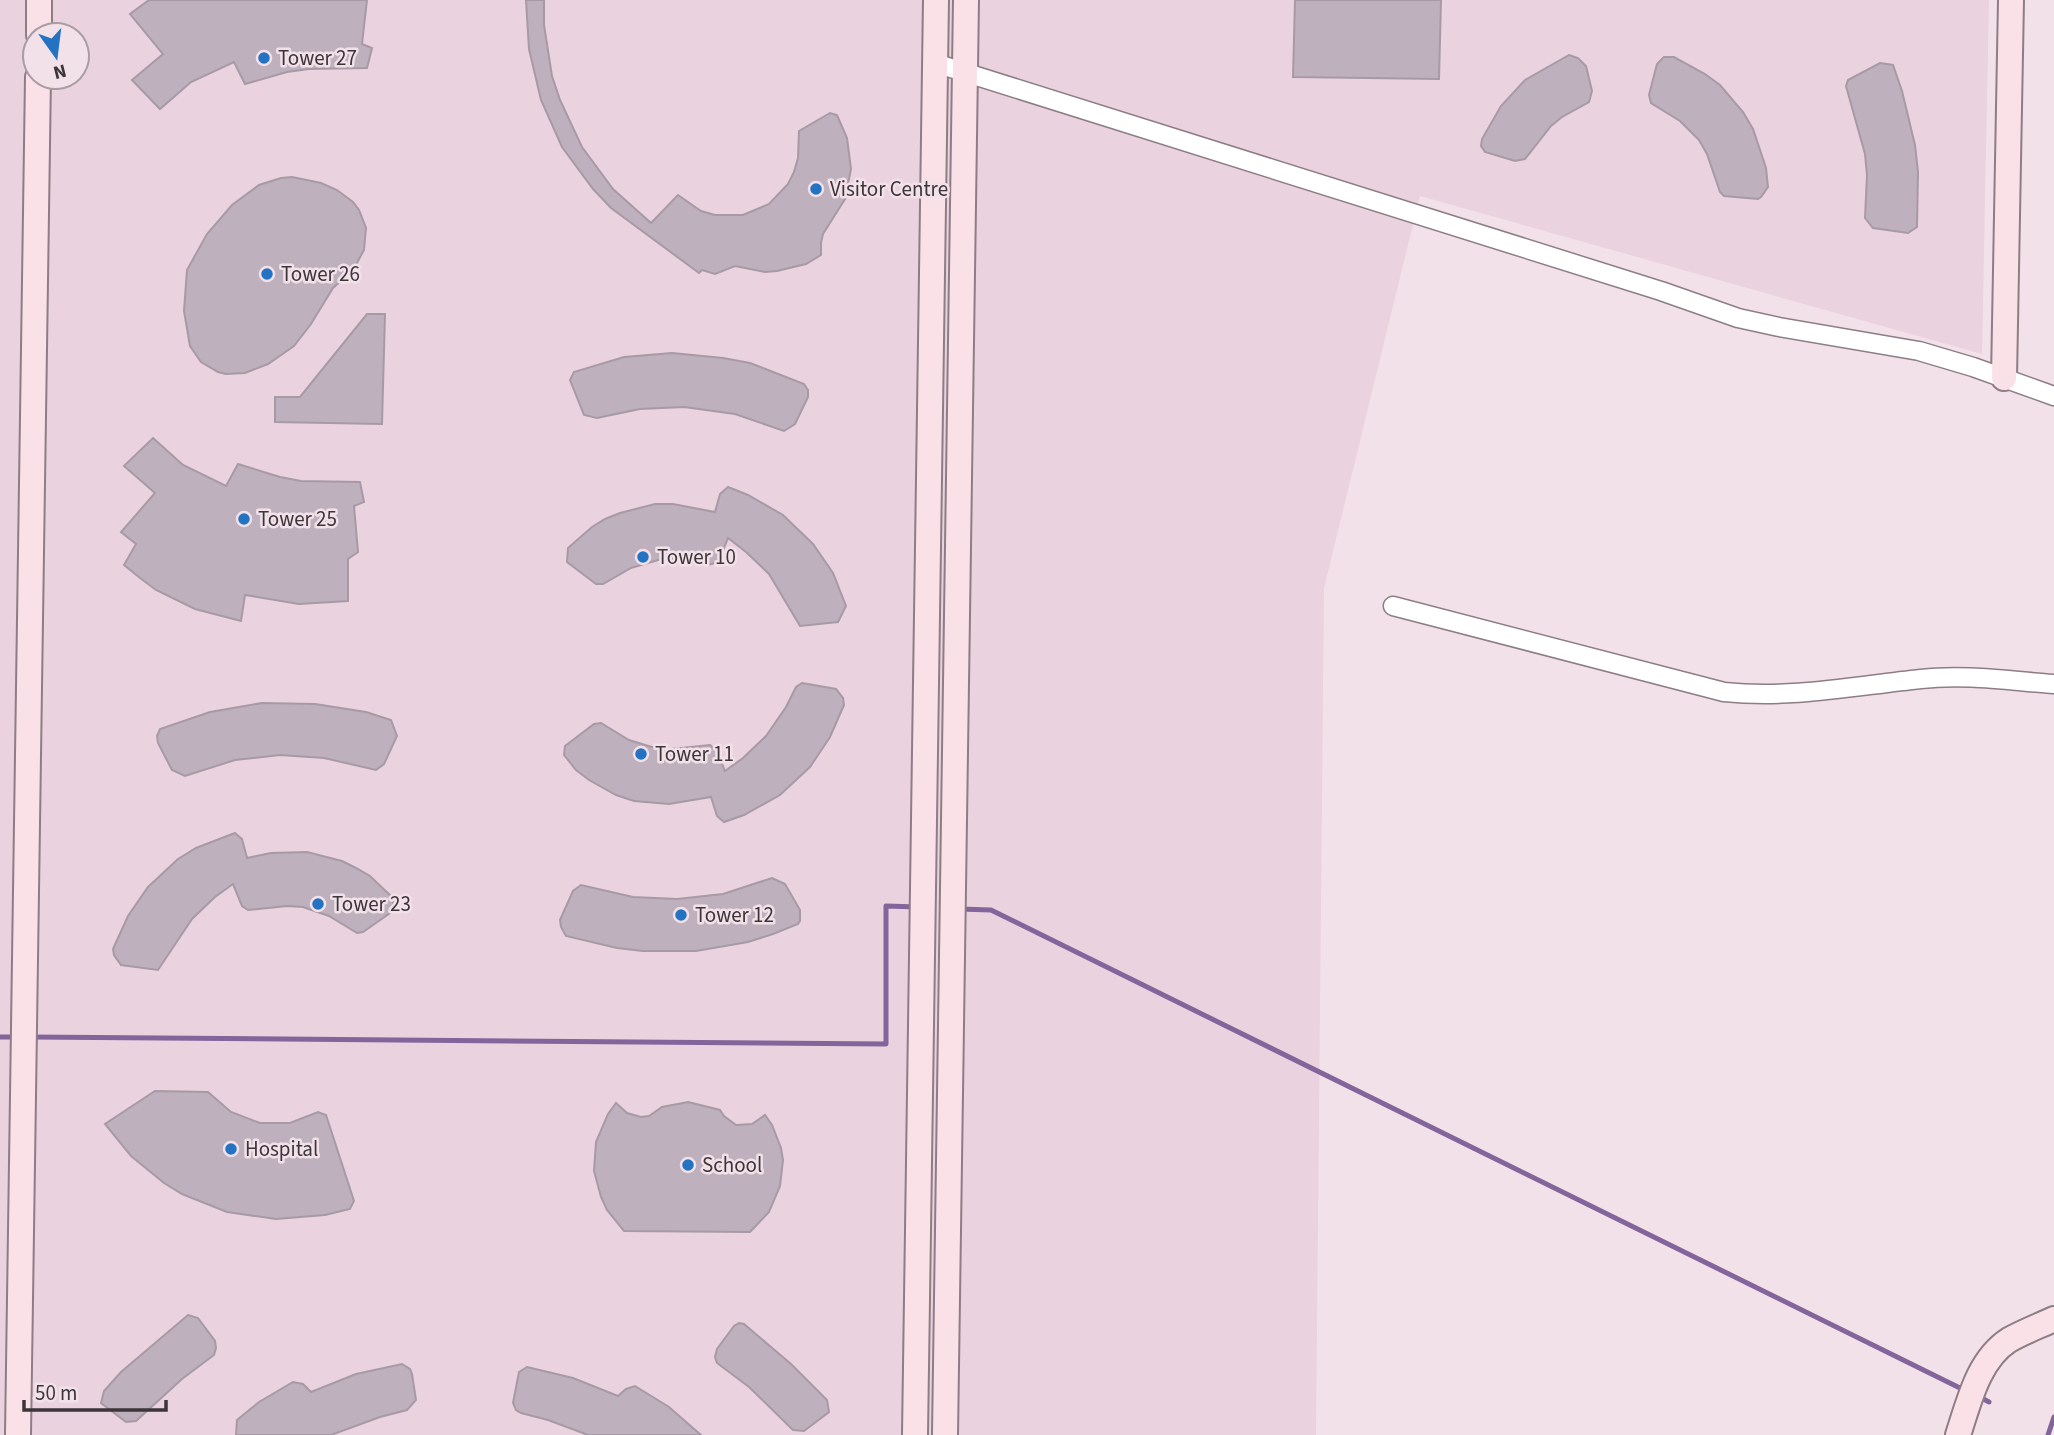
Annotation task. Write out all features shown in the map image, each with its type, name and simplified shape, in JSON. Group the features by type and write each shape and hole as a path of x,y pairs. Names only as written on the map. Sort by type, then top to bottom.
{"street":[{"path":"39,21 40,0"},
{"path":"915,1435 936,0"},
{"path":"944,1435 965,0"},
{"path":"2004,378 2011,0"},
{"path":"935,63 1648,287 1738,318 1843,340 1919,351 2054,396"},
{"path":"18,1435 38,91"},
{"path":"1393,606 1724,692 1799,694 1922,678 1958,677 2054,684"},
{"path":"1958,1435 1982,1370 1995,1352 2009,1340 2054,1319"}],"shaded area":[{"path":"0,0 1989,0 1982,354 1420,196 1324,588 1316,1435 0,1435"}],"building":[{"name":"Tower 27","path":"149,0 367,0 362,44 372,48 367,68 309,69 245,84 234,62 191,82 160,109 132,80 163,54 130,14"},
{"name":"Visitor Centre","path":"526,0 544,0 544,25 552,76 582,147 613,189 651,223 678,195 701,211 715,215 743,215 769,204 788,184 794,172 798,158 799,131 830,113 837,115 847,138 851,169 845,199 823,234 821,255 806,264 777,271 765,272 735,266 715,274 702,270 699,273 611,208 593,189 562,147 541,100 529,49"},
{"path":"1295,0 1441,0 1439,79 1293,77"},
{"path":"1569,55 1578,58 1586,66 1592,91 1589,102 1551,126 1525,159 1515,161 1485,152 1481,146 1482,139 1501,106 1525,80"},
{"path":"1664,57 1674,57 1705,74 1720,85 1743,112 1753,129 1766,168 1768,187 1761,197 1724,196 1699,140 1680,121 1651,103 1649,95 1657,64"},
{"path":"1880,63 1893,65 1915,145 1918,172 1917,227 1908,233 1873,228 1865,218 1865,154 1846,86 1848,80"},
{"name":"Tower 26","path":"292,177 321,183 337,190 353,202 366,228 364,250 353,270 333,288 294,346 268,364 245,373 218,372 201,362 190,346 184,311 187,270 207,234 232,205 259,185"},
{"path":"367,314 385,314 382,424 275,422 275,397 300,397"},
{"path":"672,353 750,363 804,384 808,397 795,424 784,431 735,414 684,407 640,409 597,418 584,415 570,380 574,372 624,357"},
{"name":"Tower 25","path":"153,438 183,465 226,486 238,464 301,481 360,482 364,502 354,506 358,552 348,559 348,601 299,604 245,595 241,621 195,609 156,590 124,565 136,544 121,532 155,493 124,466"},
{"name":"Tower 10","path":"728,487 783,515 813,544 833,573 846,606 838,622 800,626 769,574 728,538 719,560 712,564 673,559 658,560 631,568 603,584 596,584 567,562 568,548 605,519 655,504 673,504 715,512 720,494"},
{"name":"Tower 11","path":"802,683 836,689 843,698 844,705 830,737 810,767 780,795 744,815 724,822 717,816 711,797 669,804 634,801 616,795 589,780 576,770 564,755 565,746 594,724 601,723 629,740 655,748 710,745 716,750 725,771 766,736 796,687"},
{"path":"262,703 315,704 366,712 391,720 397,736 384,764 376,770 324,758 280,755 235,760 185,776 172,770 158,743 160,729 210,712"},
{"name":"Tower 23","path":"235,833 242,839 247,858 271,853 307,852 342,861 370,876 393,898 393,911 363,932 357,933 329,916 303,907 248,910 242,906 233,884 192,919 158,970 121,965 113,949 128,916 148,887 178,859 196,848"},
{"name":"Tower 12","path":"772,878 785,884 800,910 800,921 748,942 696,951 643,951 566,936 561,927 560,920 573,891 581,885 633,897 677,899 723,894"},
{"name":"Hospital","path":"155,1091 208,1092 231,1112 260,1123 290,1123 318,1112 326,1115 354,1201 350,1209 325,1215 276,1219 227,1212 182,1194 131,1156 105,1124"},
{"name":"School","path":"688,1102 720,1110 736,1125 752,1124 765,1115 772,1125 783,1160 780,1186 769,1212 750,1232 624,1231 607,1210 594,1171 596,1142 616,1103 627,1113 641,1117 649,1116 662,1107"},
{"path":"188,1315 198,1318 215,1341 214,1355 182,1379 136,1421 126,1422 101,1403 104,1391 121,1372"},
{"path":"739,1323 744,1324 791,1364 827,1400 829,1412 804,1431 793,1430 749,1387 717,1363 717,1349"},
{"path":"402,1364 410,1369 412,1374 416,1400 407,1410 331,1435 236,1435 237,1420 259,1402 293,1382 303,1384 311,1392 356,1374"},
{"path":"527,1367 573,1378 618,1396 635,1386 669,1407 701,1435 588,1435 521,1413 513,1403 519,1372"}],"waterway":[{"path":"30,1037 886,1044 886,906 918,907"},
{"path":"959,909 991,910 1964,1390"},
{"path":"0,1037 16,1037"},
{"path":"1976,1395 1989,1402"},
{"path":"2048,1435 2054,1417"}],"place":[{"name":"Tower 27","path":"264,58"},
{"name":"Visitor Centre","path":"816,189"},
{"name":"Tower 26","path":"267,274"},
{"name":"Tower 25","path":"244,519"},
{"name":"Tower 10","path":"643,557"},
{"name":"Tower 11","path":"641,754"},
{"name":"Tower 23","path":"318,904"},
{"name":"Tower 12","path":"681,915"},
{"name":"Hospital","path":"231,1149"},
{"name":"School","path":"688,1165"}]}
